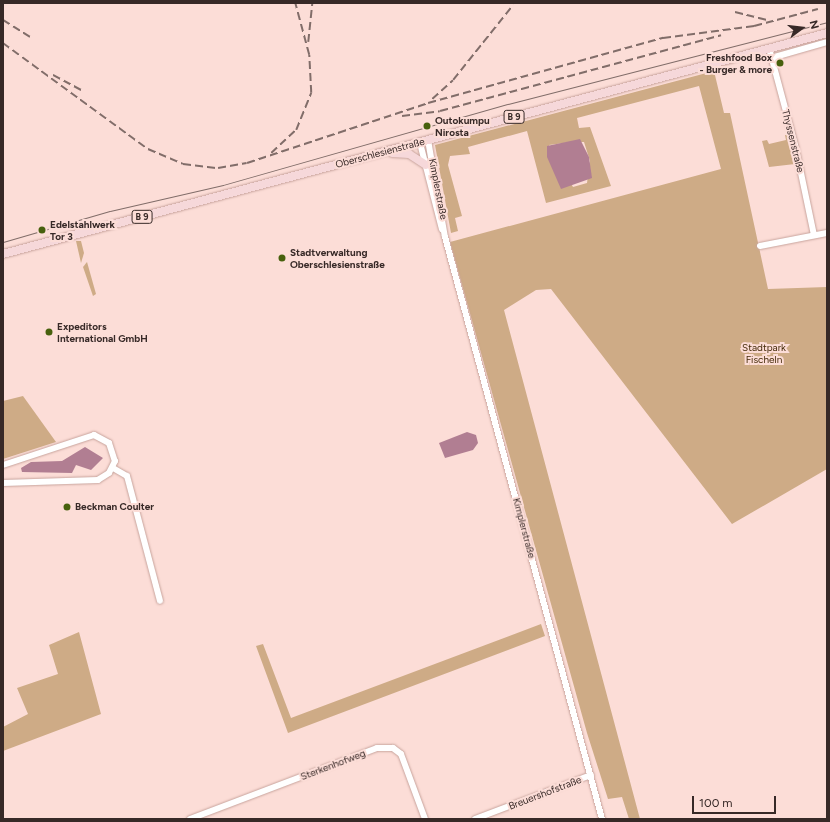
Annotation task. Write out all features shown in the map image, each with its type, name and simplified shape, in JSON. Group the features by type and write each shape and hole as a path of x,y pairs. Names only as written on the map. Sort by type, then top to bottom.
{"main road":[{"name":"Oberschlesienstraße","path":"3,254 827,33"},
{"name":"B 9","path":"380,154 409,154 426,165"}],"street":[{"path":"771,58 827,42"},
{"name":"Thyssenstraße","path":"769,48 796,149 814,235"},
{"name":"Kimplerstraße","path":"424,142 426,165 602,819"},
{"name":"Kimplerstraße","path":"424,142 445,237"},
{"path":"760,246 827,233"},
{"path":"3,465 94,435 106,440 113,449 113,468"},
{"path":"3,484 98,480 113,468"},
{"path":"113,468 127,476 160,601"},
{"name":"Sterkenhofweg","path":"190,819 201,817 377,748 393,748 401,754 425,819"},
{"name":"Breuershofstraße","path":"475,819 591,775"}],"green space":[{"name":"Stadtpark Fischeln","path":"714,71 724,113 730,113 768,289 827,287 827,469 732,524 551,289 536,290 504,310 640,819 629,819 622,797 608,799 587,733 450,242 721,169 699,86 577,118 579,128 590,127 611,186 546,203 527,131 468,147 470,154 450,156 448,165 462,216 455,218 458,231 451,233 435,145","holes":["584,142 590,161 587,183 573,187 549,145"]},
{"path":"785,135 788,135 795,164 769,167 762,141 767,140 769,144 786,140"},
{"path":"76,241 81,241 84,253 81,263"},
{"path":"87,262 96,294 93,296 83,267"},
{"path":"23,396 56,442 3,459 3,401"},
{"path":"541,624 545,636 288,733 256,646 263,644 291,718"},
{"path":"79,632 101,714 3,751 3,727 28,714 17,688 58,674 49,645"}],"shaded area":[{"path":"580,139 589,157 592,178 561,189 547,157 547,146"},
{"path":"467,432 476,435 478,443 473,450 445,458 439,443"},
{"path":"85,447 103,458 91,470 76,465 72,473 22,472 21,468 31,462 62,461"}],"tram line":[{"path":"3,242 110,211 223,185 508,104 827,22"}],"railway":[{"path":"271,153 296,130 311,93 309,55 295,3"},
{"path":"308,42 312,3"},
{"path":"432,99 453,80 513,5"},
{"path":"3,43 148,149 183,164 218,168 247,163 428,103 663,38 754,26 818,9"},
{"path":"735,12 767,20"},
{"path":"3,20 30,37"},
{"path":"402,116 440,111 721,35"},
{"path":"53,75 81,90"}],"place":[{"name":"Freshfood Box - Burger & more","path":"780,63"},
{"name":"Outokumpu Nirosta","path":"427,126"},
{"name":"Edelstahlwerk Tor 3","path":"42,230"},
{"name":"Stadtverwaltung Oberschlesienstraße","path":"282,258"},
{"name":"Expeditors International GmbH","path":"49,332"},
{"name":"Beckman Coulter","path":"67,507"}]}
